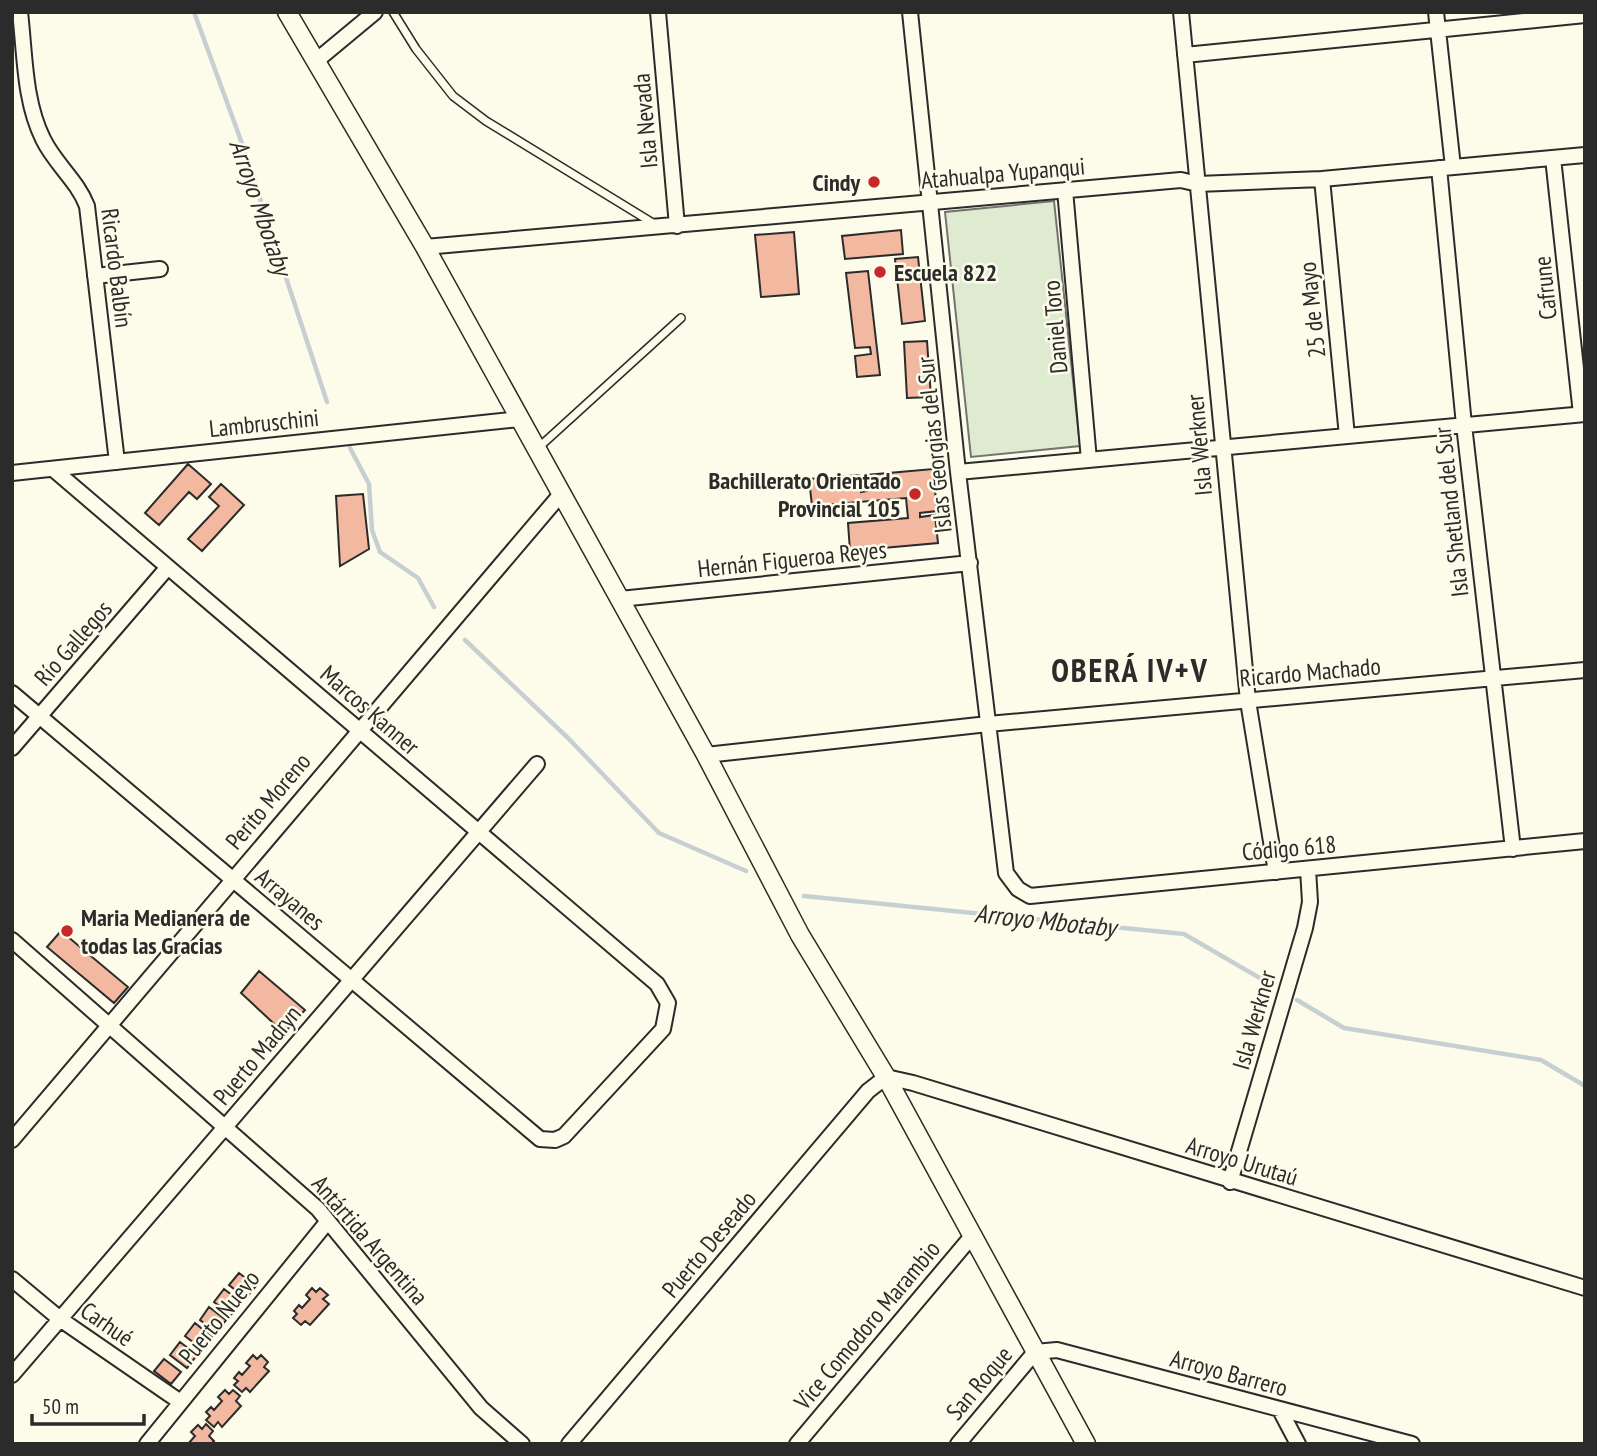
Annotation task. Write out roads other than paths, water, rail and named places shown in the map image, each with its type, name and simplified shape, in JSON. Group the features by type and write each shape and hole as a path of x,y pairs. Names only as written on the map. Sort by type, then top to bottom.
{"street":[{"name":"Ricardo Balbín","path":"20,12 31,107 45,143 80,187 88,206 117,462"},
{"path":"287,12 425,247 706,755 800,935 886,1077 1086,1444"},
{"path":"316,61 375,12"},
{"name":"Isla Nevada","path":"658,12 677,226"},
{"name":"Islas Georgias del Sur","path":"910,12 932,202 958,472 1006,873"},
{"name":"Isla Werkner","path":"1181,12 1248,701 1276,872"},
{"name":"Isla Shetland del Sur","path":"1437,12 1464,425 1513,849"},
{"path":"1185,55 1438,32 1585,15"},
{"name":"Atahualpa Yupanqui","path":"425,247 1181,180 1198,184 1322,179 1585,155"},
{"name":"Cafrune","path":"1553,158 1583,414"},
{"name":"25 de Mayo","path":"1322,179 1347,436"},
{"name":"Daniel Toro","path":"1065,190 1089,460"},
{"path":"95,276 160,269"},
{"path":"958,472 1583,414"},
{"name":"Lambruschini","path":"12,472 520,419"},
{"name":"Marcos Kanner","path":"54,469 657,984 668,1003 663,1029 564,1136 555,1140 540,1139"},
{"name":"Perito Moreno","path":"12,1140 561,494"},
{"name":"Hernán Figueroa Reyes","path":"620,599 970,563"},
{"name":"Río Gallegos","path":"12,748 168,567"},
{"name":"Ricardo Machado","path":"706,755 988,724 1585,670"},
{"name":"Arrayanes","path":"12,692 540,1139"},
{"name":"Puerto Madryn","path":"12,1375 537,764"},
{"name":"Código 618","path":"1006,873 1018,889 1030,895 1585,841"},
{"name":"Isla Werkner","path":"1230,1182 1305,929 1310,902 1308,869"},
{"name":"Antártida Argentina","path":"12,940 226,1127 328,1221 481,1408 522,1444"},
{"name":"Arroyo Urutaú","path":"886,1077 914,1083 1230,1182 1585,1288"},
{"name":"Puerto Deseado","path":"569,1444 868,1091 886,1077"},
{"name":"Puerto Nuevo","path":"146,1444 328,1221"},
{"name":"Vice Comodoro Marambio","path":"797,1444 972,1236"},
{"name":"Carhué","path":"12,1279 60,1319 179,1401"},
{"name":"Arroyo Barrero","path":"1035,1352 1057,1350 1412,1444"},
{"name":"San Roque","path":"958,1444 1035,1352"},
{"path":"1280,1410 1298,1444"}],"lane":[{"path":"393,12 416,49 453,96 486,121 660,227"},
{"path":"537,449 681,318"}],"waterway":[{"name":"Arroyo Mbotaby","path":"194,12 240,138 327,402"},
{"name":"Arroyo Mbotaby","path":"350,448 369,484 372,530 380,552 418,578 434,607"},
{"name":"Arroyo Mbotaby","path":"465,640 569,739 659,833 746,871"},
{"name":"Arroyo Mbotaby","path":"804,896 1184,934 1272,985"},
{"name":"Arroyo Mbotaby","path":"1297,1000 1344,1028 1541,1060 1585,1086"}],"place":[{"name":"Cindy","path":"874,182"},
{"name":"Escuela 822","path":"880,272"},
{"name":"Bachillerato Orientado Provincial 105","path":"915,494"},
{"name":"Maria Medianera de todas las Gracias","path":"67,931"}],"district":[{"name":"OBERÁ IV+V","path":"1130,670"}]}
